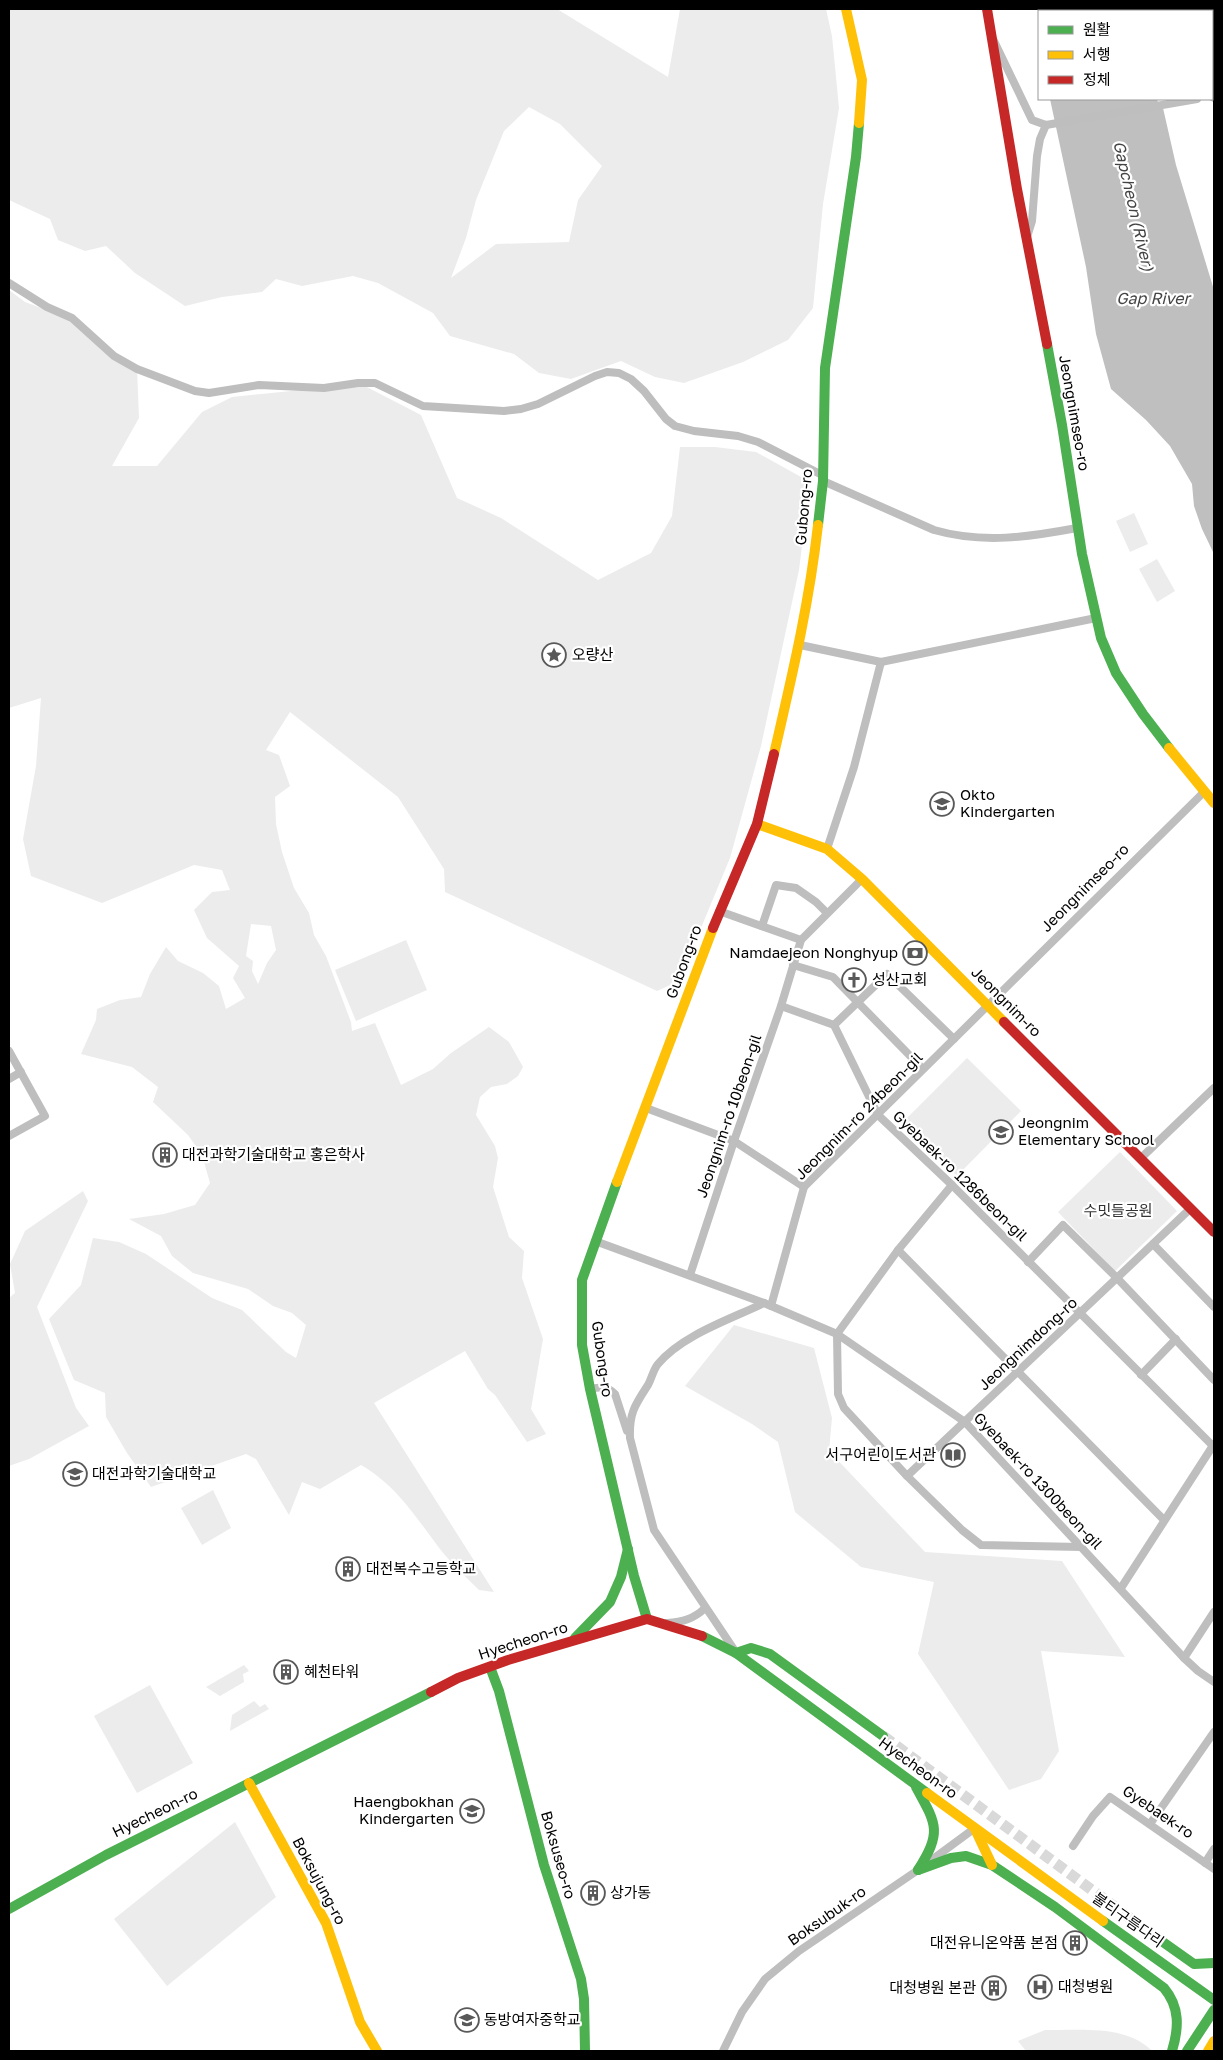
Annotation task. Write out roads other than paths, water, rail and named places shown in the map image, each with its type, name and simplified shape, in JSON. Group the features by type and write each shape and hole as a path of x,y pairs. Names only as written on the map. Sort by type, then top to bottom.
{"main road":[{"name":"Gubong-ro","path":"647,1619 628,1550 590,1389 582,1345 582,1280 594,1241 646,1108 718,911 757,824 800,645 812,577 823,478 825,368 856,156 861,95 862,80 858,56 846,9"},
{"name":"Jeongnimseo-ro","path":"987,9 1062,425 1078,528 1101,638 1116,673 1143,714 1214,803"},
{"name":"Jeongnim-ro","path":"757,824 827,849 862,879 1214,1232"},
{"path":"573,1640 610,1602 621,1577 628,1550"},
{"name":"Hyecheon-ro","path":"9,1909 106,1854 458,1678 573,1640 647,1619 702,1636 736,1653 1025,1865"},
{"path":"736,1653 751,1648 770,1654 883,1736"},
{"name":"Boksuseo-ro","path":"490,1667 499,1691 547,1874 581,1979 584,1999 585,2051"},
{"name":"Boksujung-ro","path":"249,1783 326,1923 360,2022 377,2051"},
{"path":"915,1784 930,1813 933,1828 933,1845 918,1870"},
{"path":"975,1828 992,1865"},
{"path":"918,1870 951,1858 966,1856 992,1865 1055,1907 1164,1988 1172,1996 1176,2006 1177,2022 1172,2051"},
{"name":"불티구름다리","path":"1025,1865 1214,2000"},
{"path":"1153,1935 1194,1964 1214,1963"},
{"path":"1187,2051 1214,2010"},
{"path":"1208,2051 1214,2041"}],"street":[{"path":"992,38 1032,120 1048,124 1192,100"},
{"path":"1027,238 1032,221 1039,148 1048,124"},
{"path":"9,283 47,307 72,318 114,356 137,368 195,391 209,392 258,385 324,388 358,383 375,383 422,406 504,410 521,409 538,404 595,376 607,372 619,372 632,379 666,419 676,426 694,431 738,436 758,442 823,478 934,530 954,536 1002,539 1078,528"},
{"path":"800,645 881,662 1096,618"},
{"path":"827,849 854,767 881,662"},
{"name":"Jeongnimseo-ro","path":"988,1005 1204,792"},
{"name":"Jeongnim-ro 10beon-gil","path":"690,1275 781,1006 801,940 862,879"},
{"path":"762,926 776,885 796,888 816,902 827,914"},
{"name":"Gubong-ro","path":"718,911 801,940"},
{"path":"793,965 833,977 923,1069"},
{"path":"781,1006 834,1025 887,974 954,1039"},
{"name":"Jeongnim-ro 24beon-gil","path":"768,1304 804,1187 988,1005"},
{"name":"Gyebaek-ro 1286beon-gil","path":"834,1025 878,1115 952,1185 1214,1446"},
{"path":"9,1051 45,1116 9,1136"},
{"path":"9,1079 21,1072"},
{"path":"1141,1158 1214,1088"},
{"path":"646,1108 734,1141 804,1187"},
{"path":"952,1185 898,1250 836,1334 838,1394 844,1408 908,1476 962,1530 981,1545 1082,1547"},
{"name":"Jeongnimdong-ro","path":"908,1476 1191,1208"},
{"name":"Gyebaek-ro 1286beon-gil","path":"1028,1262 1062,1225 1118,1278"},
{"name":"Gyebaek-ro 1300beon-gil","path":"594,1241 768,1304 836,1334 965,1422 1184,1658 1214,1682"},
{"path":"1153,1244 1214,1307"},
{"path":"898,1250 1164,1520"},
{"path":"1118,1278 1214,1379"},
{"path":"630,1438 630,1424 636,1402 649,1383 657,1366 668,1354 694,1336 768,1304"},
{"path":"1141,1374 1176,1339"},
{"path":"590,1389 602,1387 611,1390 615,1394 630,1438 654,1530 736,1653"},
{"path":"1120,1588 1214,1446"},
{"path":"660,1623 689,1620 699,1615 705,1608"},
{"path":"1184,1658 1214,1612"},
{"path":"1150,1824 1214,1732"},
{"name":"Gyebaek-ro","path":"1073,1846 1093,1816 1110,1796 1214,1869"},
{"name":"Boksubuk-ro","path":"723,2051 742,2012 766,1979 799,1951 918,1870 975,1828"},
{"path":"1205,1863 1214,1849"}],"water":[{"name":"Gap River","path":"1050,100 1157,100 1163,108 1176,165 1214,290 1214,554 1194,506 1192,484 1170,446 1146,420 1111,389 1096,334 1086,267"}],"tunnel":[{"path":"883,1736 1153,1935"}],"place":[{"name":"오량산","path":"554,655"},
{"name":"Okto Kindergarten","path":"942,804"},
{"name":"Namdaejeon Nonghyup","path":"915,953"},
{"name":"성산교회","path":"854,980"},
{"name":"Jeongnim Elementary School","path":"1001,1132"},
{"name":"대전과학기술대학교 홍은학사","path":"165,1155"},
{"name":"서구어린이도서관","path":"953,1455"},
{"name":"대전과학기술대학교","path":"75,1474"},
{"name":"대전복수고등학교","path":"348,1569"},
{"name":"혜천타워","path":"286,1672"},
{"name":"Haengbokhan Kindergarten","path":"472,1811"},
{"name":"상가동","path":"593,1893"},
{"name":"대전유니온약품 본점","path":"1075,1943"},
{"name":"대청병원","path":"1040,1987"},
{"name":"대청병원 본관","path":"994,1988"},
{"name":"동방여자중학교","path":"467,2020"}],"water label":[{"name":"Gapcheon (River)","path":"1134,206"}],"park label":[{"name":"수밋들공원","path":"1118,1211"}]}
